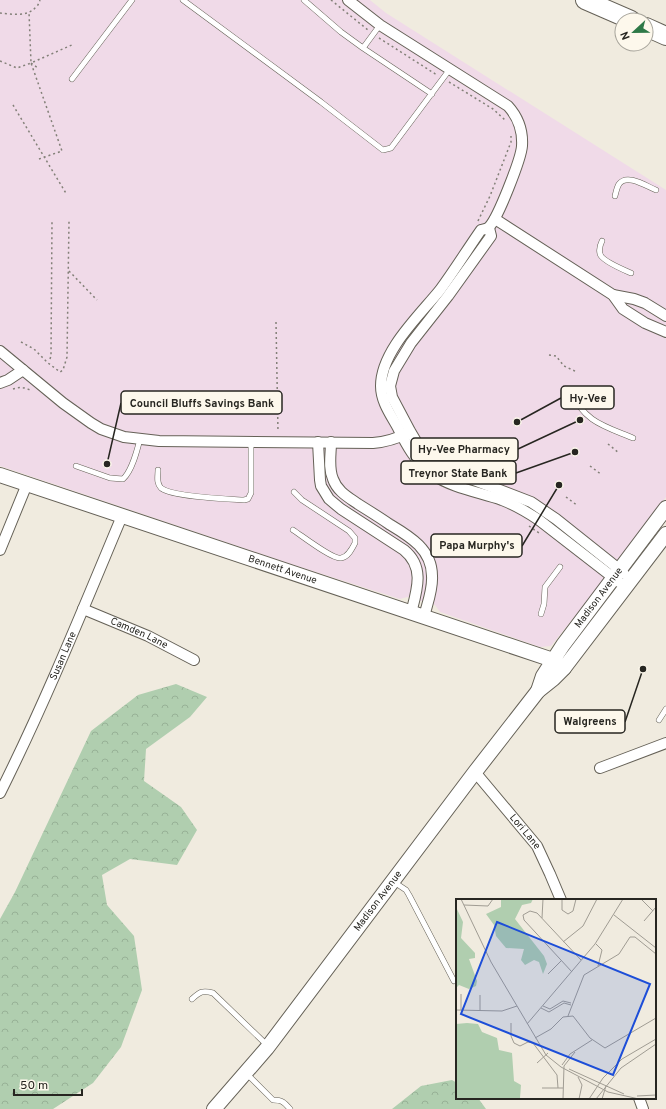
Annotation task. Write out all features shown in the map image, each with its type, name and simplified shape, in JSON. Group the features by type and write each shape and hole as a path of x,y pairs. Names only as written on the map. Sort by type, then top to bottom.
{"highway":[{"path":"585,0 614,13"},
{"path":"654,31 666,36"}],"main road":[{"name":"Bennett Avenue","path":"0,475 558,664"},
{"name":"Madison Avenue","path":"558,664 563,645 666,508"},
{"name":"Madison Avenue","path":"214,1109 269,1046 475,772 538,691 543,676 558,664 629,583 666,534"}],"street":[{"path":"348,0 380,25 508,106 518,118 520,125 522,146 520,156 508,190 495,219 489,228 491,236 448,296 411,343 394,370 390,386 392,397 406,434 428,460 435,464 531,502 556,519 617,573 625,576 629,583"},
{"path":"495,219 613,295 623,309 645,323 666,332"},
{"path":"613,295 634,299 645,303 666,316"},
{"path":"0,351 63,404 91,423 116,434 140,439 159,441 373,443 389,441 406,434"},
{"path":"0,383 8,380 23,370"},
{"path":"318,442 321,486 329,499 341,510 409,554 413,560 417,573 418,586 417,615"},
{"path":"331,442 331,472 332,478 339,490 350,499 412,539 424,551 428,558 432,574 431,592 417,615"},
{"path":"0,550 27,484"},
{"name":"Susan Lane","path":"0,793 25,741 122,516"},
{"name":"Camden Lane","path":"83,609 148,636 194,660"},
{"path":"600,768 666,743"},
{"name":"Lori Lane","path":"475,772 537,846 561,899"},
{"path":"639,1099 643,1109"}],"lane":[{"path":"72,79 132,0"},
{"path":"183,0 383,150 391,148 450,69"},
{"path":"304,0 341,32 432,94"},
{"path":"363,48 380,25"},
{"path":"615,196 620,182 628,179 656,190"},
{"path":"602,241 600,249 602,257 617,267 631,273"},
{"path":"572,391 576,402 584,413 606,427 633,438"},
{"path":"76,466 110,478 123,479 128,473 134,459 140,439"},
{"path":"158,470 158,480 163,489 196,496 244,500 251,494 251,442"},
{"path":"293,530 328,554 338,558 342,558 347,555 356,543 353,535 302,500 294,492"},
{"path":"541,614 544,604 545,587 560,567"},
{"path":"659,720 666,709"},
{"path":"393,881 406,890 410,895 454,981"},
{"path":"192,999 200,992 206,991 213,993 269,1046"},
{"path":"246,1073 273,1100 279,1100 286,1104 290,1109"}],"path":[{"path":"0,13 23,14 34,10 40,0"},
{"path":"331,0 373,34 493,109 506,120"},
{"path":"29,12 31,63 62,151 39,159"},
{"path":"0,61 17,68 74,44"},
{"path":"31,63 38,68"},
{"path":"12,105 67,195"},
{"path":"479,220 511,142 512,131"},
{"path":"50,359 52,221"},
{"path":"21,342 34,349 48,363 60,372 62,370 67,357 68,221"},
{"path":"68,270 97,300"},
{"path":"276,322 279,442"},
{"path":"549,355 556,356 564,366 577,372"},
{"path":"9,390 19,387 30,390"},
{"path":"590,387 602,390"},
{"path":"608,444 619,453"},
{"path":"590,466 602,476"},
{"path":"566,497 578,506"},
{"path":"528,525 540,534"}],"shaded area":[{"path":"0,0 370,0 386,13 666,190 666,497 623,556 551,646 540,647 440,612 435,605 407,597 400,599 0,466"}],"green space":[{"path":"176,684 207,697 190,717 146,749 144,781 181,807 197,830 177,865 130,859 102,875 107,905 134,936 142,990 121,1047 93,1083 53,1109 0,1109 0,919 15,892 91,731 138,695"},
{"path":"452,1080 456,1082 456,1099 479,1099 486,1109 392,1109 421,1086"}],"place":[{"name":"Hy-Vee Pharmacy","path":"580,420"},
{"name":"Hy-Vee","path":"517,422"},
{"name":"Treynor State Bank","path":"575,452"},
{"name":"Council Bluffs Savings Bank","path":"107,464"},
{"name":"Papa Murphy's","path":"559,485"},
{"name":"Walgreens","path":"643,669"}]}
